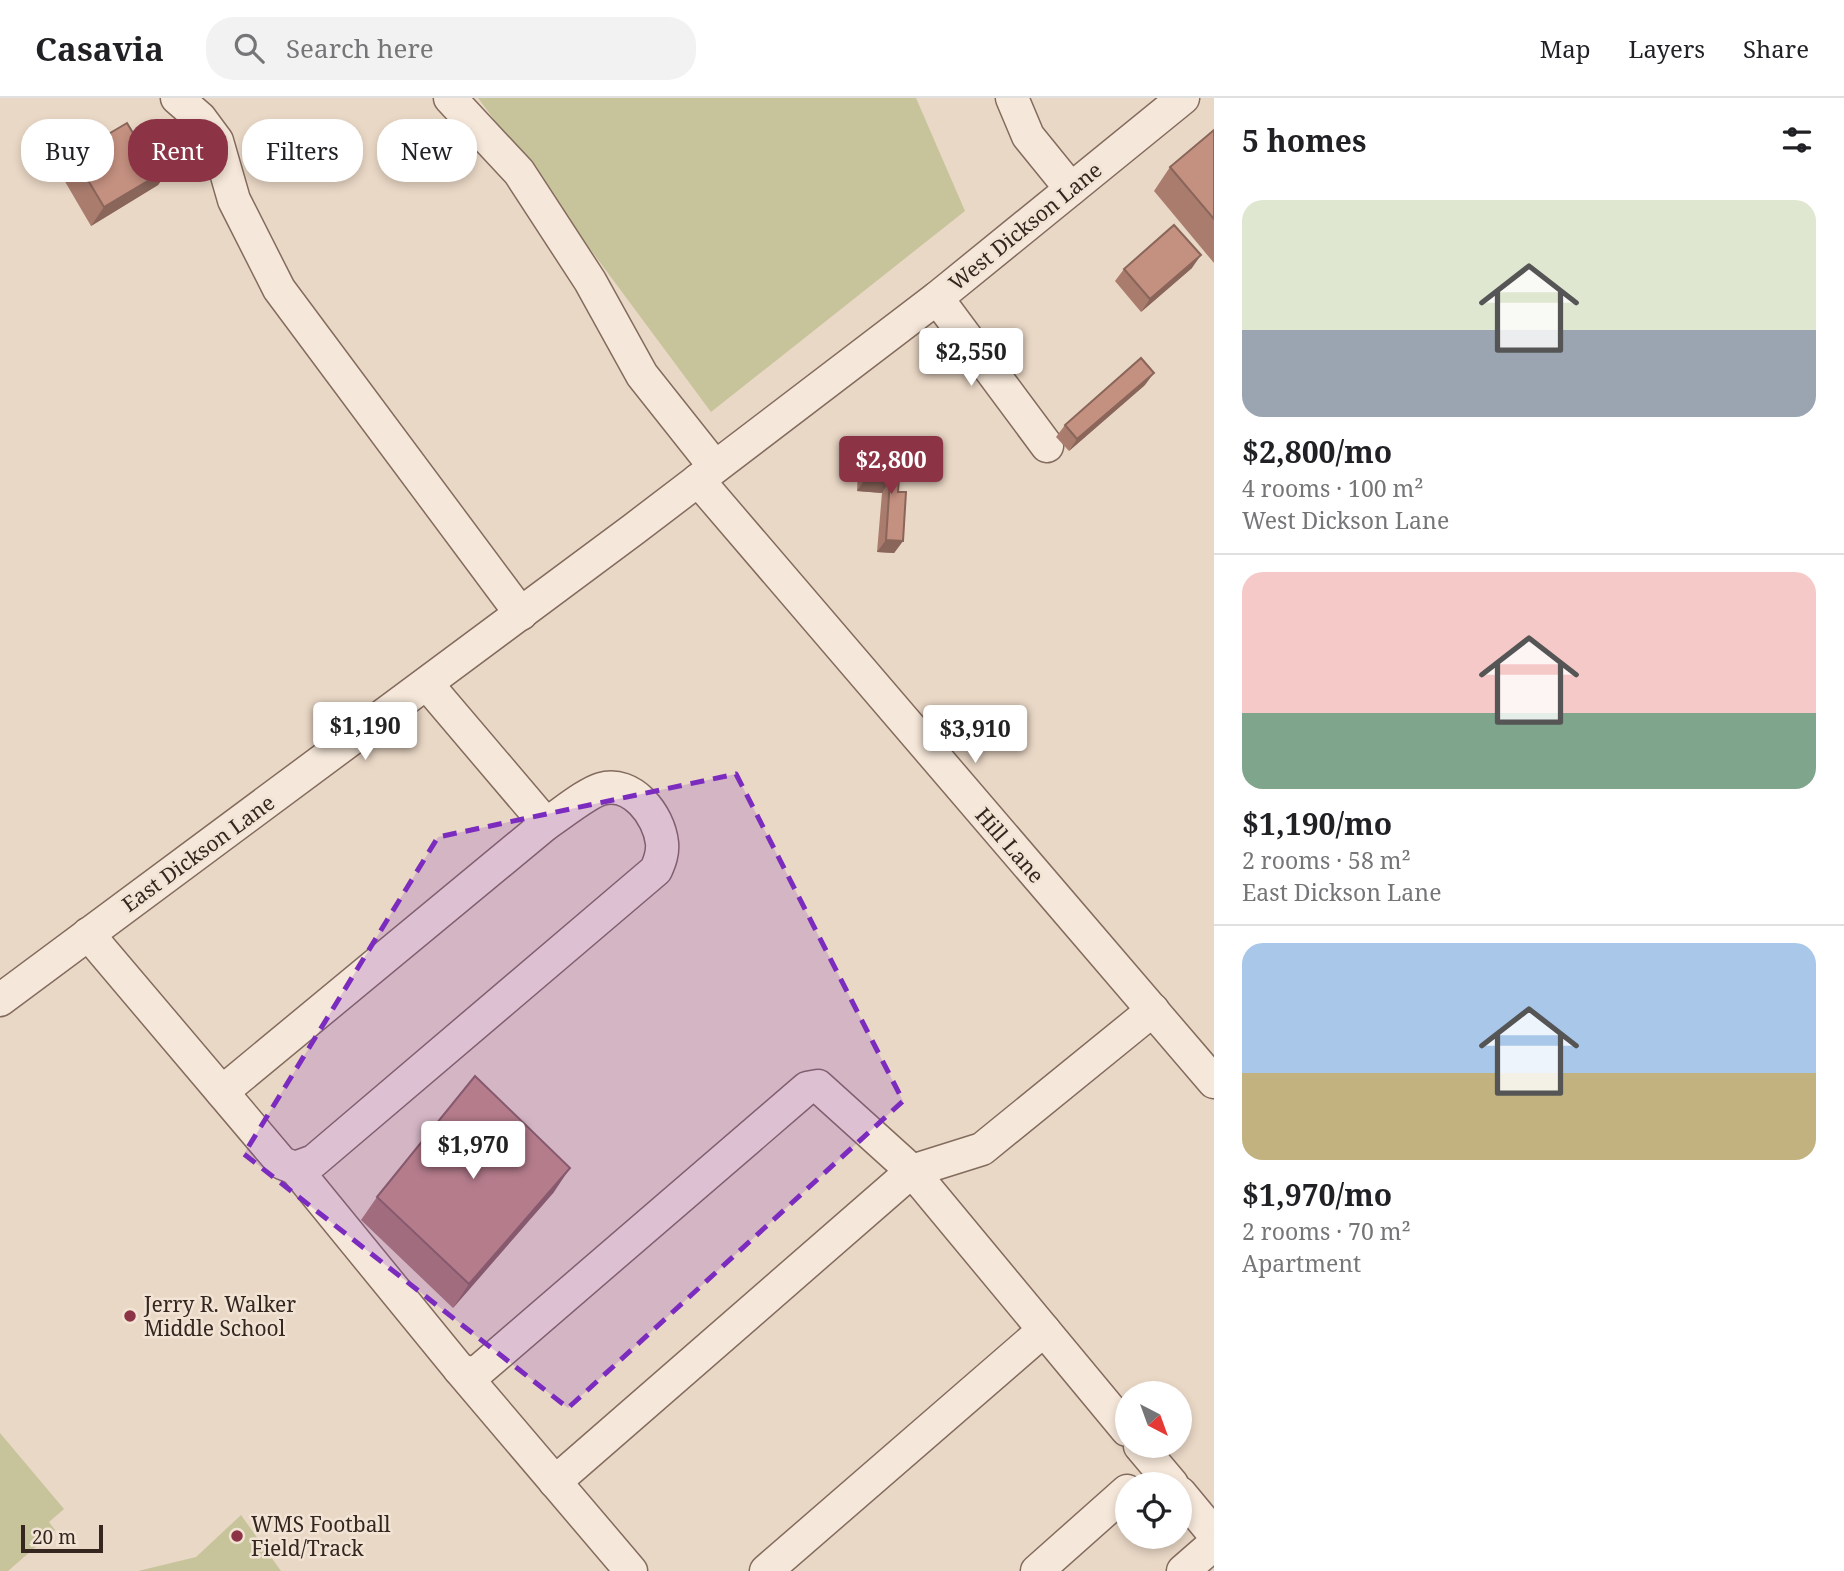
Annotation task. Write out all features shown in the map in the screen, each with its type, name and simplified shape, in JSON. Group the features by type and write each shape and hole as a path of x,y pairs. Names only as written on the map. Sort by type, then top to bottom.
{"street":[{"path":"177,98 200,118 217,141 233,200 279,289 521,614"},
{"name":"Hill Lane","path":"450,98 519,172 590,281 642,375 706,474 1214,1082"},
{"path":"1012,98 1028,136 1071,189"},
{"name":"West Dickson Lane","path":"706,474 937,298 1183,98"},
{"path":"937,298 1047,446"},
{"name":"East Dickson Lane","path":"0,999 706,474"},
{"path":"427,684 546,824"},
{"path":"222,1092 546,824 600,789 620,788 638,798 658,827 662,856 656,870 314,1161 295,1168"},
{"path":"89,934 282,1163 295,1168 460,1370 631,1571"},
{"path":"555,1482 912,1171 982,1149 1153,1010"},
{"path":"460,1370 475,1374 807,1087 818,1086 912,1171 1115,1416"},
{"path":"765,1571 1044,1330"},
{"path":"1037,1571 1115,1502"},
{"path":"1192,1507 1214,1534"},
{"path":"1183,1571 1214,1544"}],"highlighted area":[{"path":"736,774 903,1101 568,1408 244,1154 438,837"}],"shaded area":[{"path":"478,98 916,98 965,211 711,412"},
{"path":"0,1433 64,1509 49,1522 55,1530 8,1571 0,1571"},
{"name":"WMS Football Field/Track","path":"241,1515 281,1571 138,1571 196,1557"}],"building":[{"path":"128,125 128,182 146,182 104,207 89,182 114,182 114,131"},
{"path":"1214,130 1214,219 1170,167"},
{"path":"1174,225 1201,255 1150,299 1124,269"},
{"path":"1141,358 1154,373 1077,439 1065,425"},
{"path":"867,460 900,463 898,492 906,492 903,541 886,540 890,480 865,479"},
{"path":"475,1076 570,1168 469,1284 377,1197"}],"place":[{"name":"Jerry R. Walker Middle School","path":"130,1316"},
{"name":"WMS Football Field/Track","path":"237,1536"}]}
